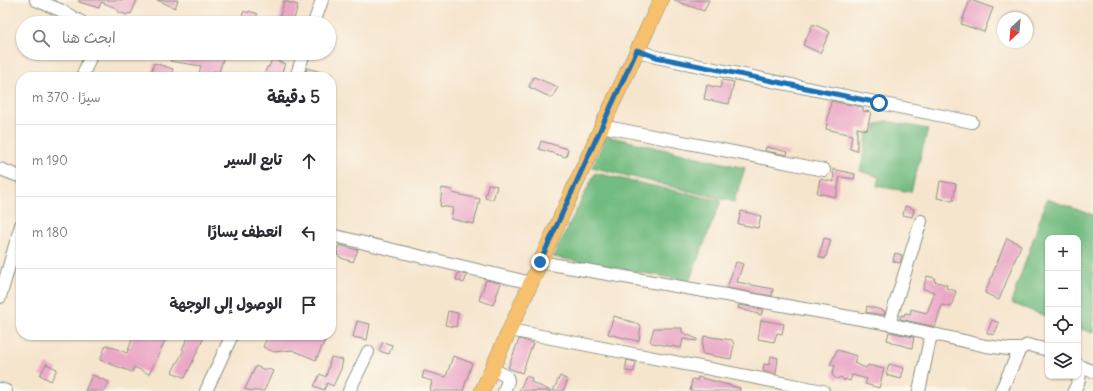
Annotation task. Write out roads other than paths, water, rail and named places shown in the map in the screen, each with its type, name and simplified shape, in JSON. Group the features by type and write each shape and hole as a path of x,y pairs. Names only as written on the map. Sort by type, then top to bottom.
{"main road":[{"path":"482,391 661,0"}],"street":[{"path":"36,0 71,16"},
{"path":"316,16 322,0"},
{"path":"637,50 656,57 972,122"},
{"path":"84,72 89,60"},
{"path":"298,72 302,60"},
{"path":"602,126 824,170"},
{"path":"0,169 16,175"},
{"path":"889,324 921,221"},
{"path":"336,236 531,283"},
{"path":"0,297 16,242"},
{"path":"540,262 889,324 986,346 1009,349 1020,349 1028,346 1045,349"},
{"path":"510,330 823,391"},
{"path":"206,391 230,340"},
{"path":"919,391 930,340"},
{"path":"1001,391 1020,349"},
{"path":"349,391 368,352"},
{"path":"1081,367 1093,372"},
{"path":"492,368 507,377 508,380 504,391"},
{"path":"1074,391 1080,379"},
{"path":"0,389 6,391"}]}
